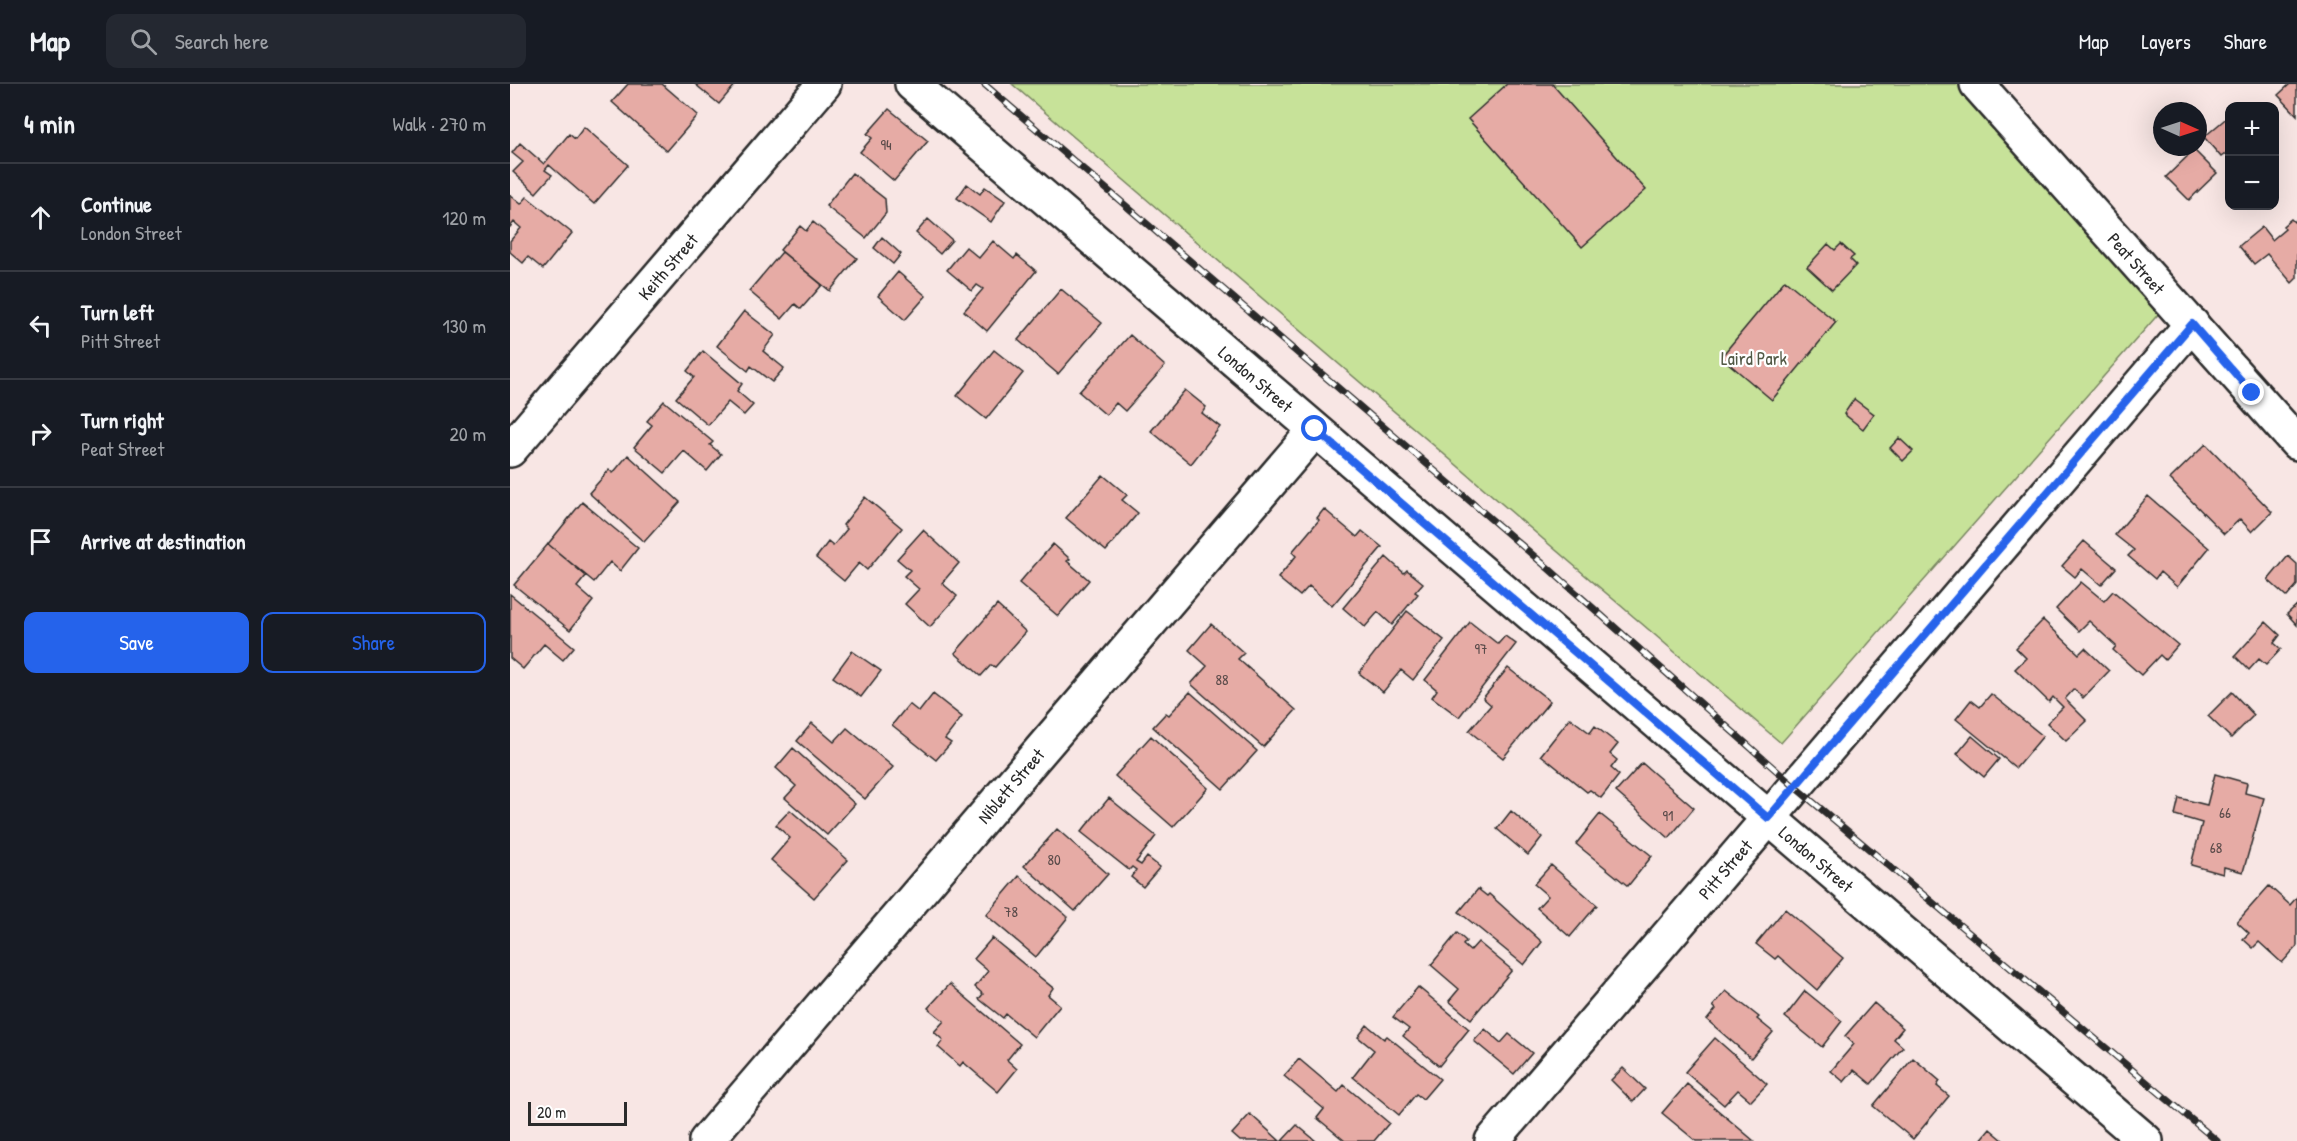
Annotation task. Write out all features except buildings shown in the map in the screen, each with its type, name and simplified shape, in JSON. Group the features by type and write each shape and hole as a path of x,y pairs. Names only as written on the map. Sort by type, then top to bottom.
{"street":[{"name":"Keith Street","path":"510,450 824,84"},
{"name":"London Street","path":"912,84 2146,1141"},
{"name":"Peat Street","path":"1977,84 2297,443"},
{"name":"Pitt Street","path":"1492,1141 2192,324"},
{"name":"Niblett Street","path":"706,1141 1315,429"}],"green space":[{"name":"Laird Park","path":"1012,84 1959,84 2162,310 1781,743"}],"railway":[{"path":"984,84 1548,568 1795,787 2217,1141"}],"route":[{"path":"1315,429 1768,818 1859,709 2192,324 2252,393"}]}
